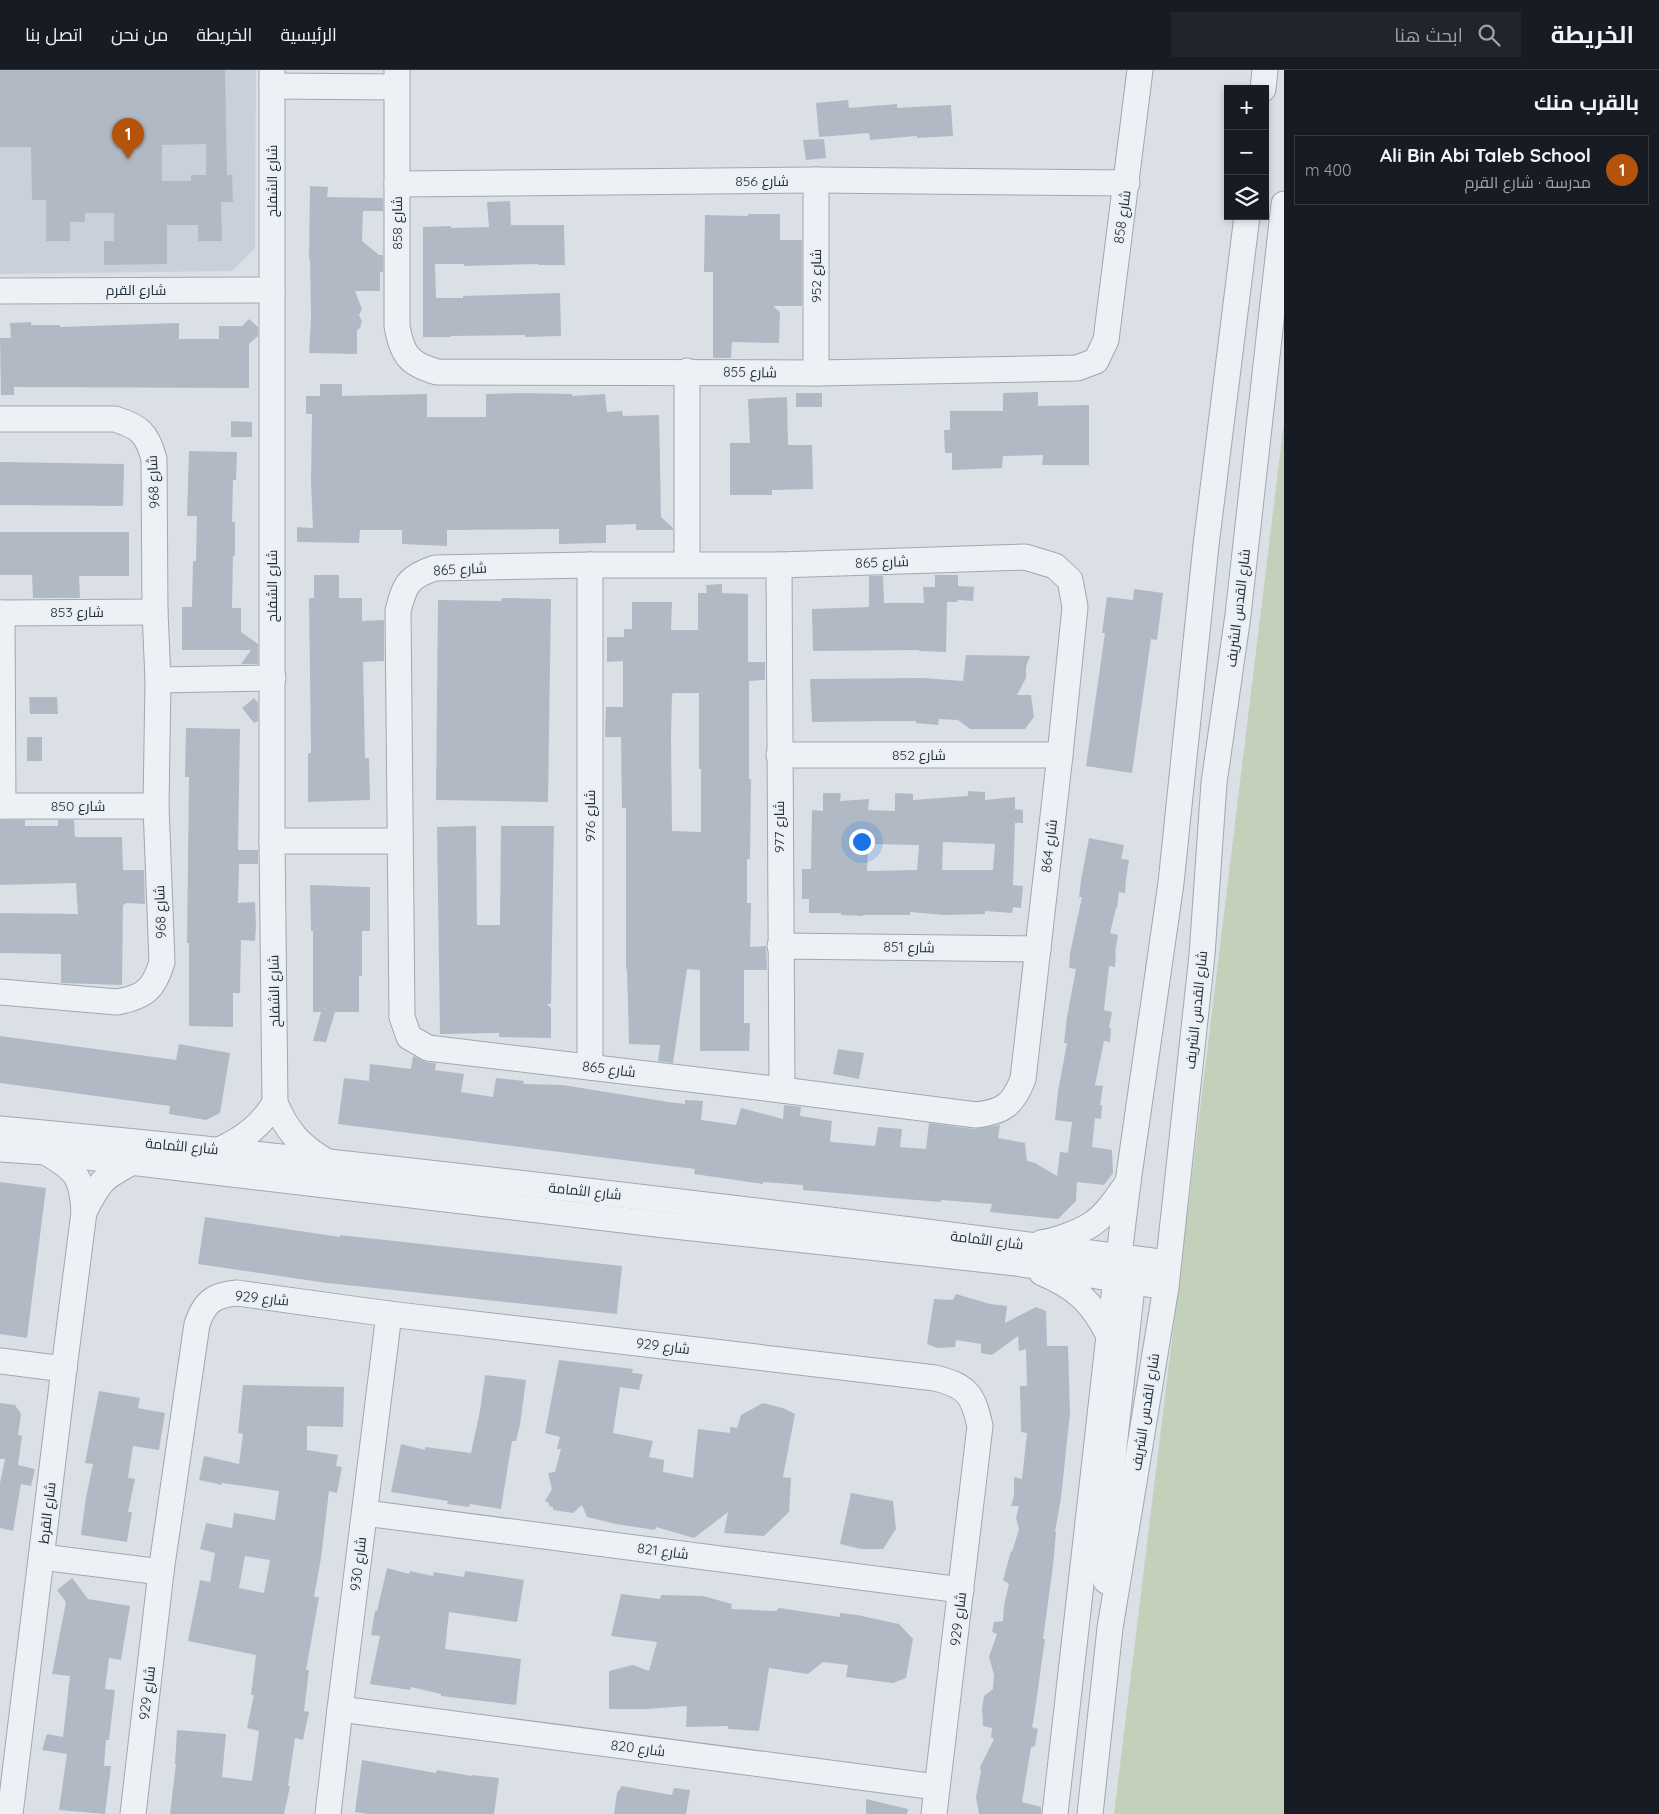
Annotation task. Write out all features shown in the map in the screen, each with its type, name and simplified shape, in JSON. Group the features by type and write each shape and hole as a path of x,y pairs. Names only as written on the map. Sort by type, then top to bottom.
{"street":[{"name":"شارع 858","path":"1096,361 1106,340 1140,70"},
{"path":"1263,85 1265,70"},
{"name":"شارع 858","path":"272,78 397,79 397,326 400,341 408,357"},
{"name":"شارع الشفلح","path":"272,78 272,841 275,1103 283,1122 295,1138 310,1152 328,1163"},
{"name":"شارع 856","path":"397,184 816,180 1127,183"},
{"name":"شارع 952","path":"816,180 816,373"},
{"name":"شارع القدس الشريف","path":"1090,1814 1110,1628 1167,1275 1202,955 1214,783 1238,615 1284,204"},
{"path":"1110,1628 1105,1567 1106,1518 1128,1182 1172,883 1206,544 1246,220"},
{"name":"شارع القرم","path":"0,291 272,290"},
{"name":"شارع 855","path":"408,357 420,367 437,372 687,371 816,373 1077,368 1096,361"},
{"path":"686,564 687,371"},
{"name":"شارع 968","path":"0,419 115,419 131,424 143,432 150,444 154,459 155,612 158,680 156,806 162,962 157,979 147,991 134,999 117,1002 0,992"},
{"name":"شارع 865","path":"1006,1107 992,1113 976,1115 428,1048 409,1037 402,1016 398,611 409,581 421,572 435,568 686,564 778,565 1025,557 1055,566 1070,580"},
{"name":"شارع 976","path":"590,565 590,1067"},
{"name":"شارع 977","path":"778,565 782,1090"},
{"name":"شارع 864","path":"1006,1107 1017,1096 1023,1079 1075,607 1070,580"},
{"name":"شارع 853","path":"1,613 155,612"},
{"path":"1,613 2,806"},
{"path":"158,680 272,678"},
{"name":"شارع 852","path":"779,754 1060,755"},
{"name":"شارع 850","path":"2,806 156,806"},
{"path":"272,841 400,841"},
{"name":"شارع 851","path":"780,946 1038,949"},
{"path":"221,1150 237,1142 252,1131 265,1118 275,1103"},
{"name":"شارع الثمامة","path":"0,1129 221,1150 676,1200 1022,1254 1123,1272 1167,1275"},
{"name":"شارع الثمامة","path":"0,1150 45,1152 665,1225 1022,1254"},
{"name":"شارع القرط","path":"10,1814 84,1212 83,1196 78,1177 65,1163 45,1152"},
{"name":"شارع القرط","path":"84,1212 99,1184 105,1178 133,1162"},
{"path":"1022,1254 1092,1224 1106,1211 1128,1182"},
{"path":"1022,1254 1082,1297 1093,1308 1108,1336"},
{"path":"1055,1814 1108,1336 1123,1272"},
{"name":"شارع 929","path":"133,1814 161,1572 197,1324 201,1311 209,1302 222,1295 238,1293 389,1314 925,1376 952,1382 967,1392 976,1406 980,1426 934,1814"},
{"name":"شارع 930","path":"328,1814 389,1314"},
{"path":"0,1361 64,1369"},
{"name":"شارع 821","path":"364,1513 962,1590"},
{"path":"42,1557 161,1572"},
{"name":"شارع 820","path":"340,1709 936,1787"}],"shaded area":[{"path":"0,70 256,70 255,248 232,271 0,274"}],"green space":[{"path":"1284,422 1284,1814 1114,1814"}],"building":[{"path":"0,70 225,70 227,175 232,175 233,202 221,202 222,241 198,241 198,225 167,225 167,264 104,265 104,241 114,241 114,213 85,213 85,222 70,222 70,241 46,241 46,200 32,200 31,147 0,147","holes":["206,144 206,175 191,175 191,181 162,181 162,145"]},
{"path":"848,100 849,108 897,104 897,108 951,105 953,136 917,138 917,136 870,140 869,133 819,137 816,103"},
{"path":"824,139 826,158 806,160 803,140"},
{"path":"310,186 328,187 327,197 383,198 383,211 363,211 362,241 379,255 383,255 383,272 380,272 380,291 355,291 362,309 359,315 362,321 360,328 357,330 357,354 309,353 311,318 309,259"},
{"path":"510,201 511,225 564,225 565,265 464,266 464,264 435,264 436,298 560,293 561,336 423,337 423,227 489,227 487,202"},
{"path":"748,214 780,214 780,240 802,240 802,306 773,306 780,312 779,343 732,342 731,358 713,358 713,272 704,272 705,215 748,216"},
{"path":"249,319 258,327 258,336 249,344 249,388 14,387 14,395 1,395 0,338 11,338 10,323 31,322 31,325 60,325 60,327 179,323 179,339 219,339 219,326 242,326"},
{"path":"320,384 342,384 342,396 427,394 427,417 486,417 486,394 523,393 572,394 572,396 605,394 607,412 622,411 623,416 659,415 661,517 673,530 636,530 636,524 606,525 606,543 559,544 559,529 447,530 447,546 402,544 402,530 360,530 359,543 297,542 297,527 313,528 311,482 312,414 306,414 306,396 320,396"},
{"path":"1038,392 1038,406 1089,405 1089,465 1042,465 1043,455 1003,456 1002,468 952,470 952,453 945,453 944,430 950,430 950,411 1003,411 1003,393"},
{"path":"796,393 822,393 822,407 796,407"},
{"path":"787,397 788,445 812,445 813,489 772,490 772,495 730,495 730,443 750,443 748,399"},
{"path":"231,421 252,422 252,437 231,437"},
{"path":"189,451 237,452 236,480 233,480 232,522 235,522 235,556 233,556 232,608 241,608 241,632 258,644 258,664 241,664 251,650 182,650 182,607 192,607 193,561 196,561 197,516 187,516"},
{"path":"0,462 124,464 123,506 0,505"},
{"path":"0,532 129,532 129,576 79,576 80,598 33,598 32,575 0,575"},
{"path":"314,575 339,575 339,598 362,598 362,621 384,620 384,661 363,662 365,758 369,758 370,800 308,802 308,753 311,753 309,598 314,598"},
{"path":"935,575 958,575 958,586 974,587 973,601 958,600 957,602 947,602 946,652 919,650 813,651 812,609 869,607 869,576 883,576 884,603 924,603 923,587 935,587"},
{"path":"722,584 722,593 748,594 748,662 765,662 765,680 749,681 749,779 751,779 750,859 747,859 747,903 751,903 750,947 766,946 767,970 744,970 744,1023 750,1023 749,1051 700,1051 700,970 687,969 673,1063 658,1061 660,1045 629,1044 626,969 626,808 622,808 621,737 605,737 606,707 623,707 623,661 607,662 607,637 624,637 624,629 632,629 632,602 672,602 671,630 698,630 698,593 707,593 706,585","holes":["673,693 699,693 701,832 672,831 672,695"]},
{"path":"1134,589 1163,593 1157,640 1151,639 1132,773 1086,766 1105,633 1102,633 1107,597 1133,600"},
{"path":"502,598 551,599 548,802 436,800 438,600 501,601"},
{"path":"966,655 1030,656 1026,667 1026,678 1017,695 1031,695 1034,717 1025,729 970,729 958,720 939,719 938,725 916,723 916,721 812,722 810,679 923,678 963,681"},
{"path":"29,697 57,697 58,714 30,714"},
{"path":"254,698 258,703 258,721 254,723 242,708"},
{"path":"186,728 240,729 238,850 258,850 258,864 239,864 238,903 255,902 256,926 255,941 241,940 240,993 233,993 233,1027 189,1026 189,943 187,943 189,777 185,777"},
{"path":"27,737 42,737 42,761 27,761"},
{"path":"968,791 985,792 985,800 1015,797 1015,809 1023,810 1023,823 1015,823 1013,885 1023,886 1021,908 1013,907 1012,913 985,911 985,914 944,915 910,912 910,915 863,916 841,915 841,913 809,913 809,899 802,899 802,869 811,869 812,810 823,811 823,793 841,793 840,801 869,799 868,810 895,811 895,793 913,794 913,800 968,796","holes":["943,842 995,844 993,870 942,870","868,844 919,845 917,870 867,871"]},
{"path":"0,820 25,820 25,826 58,826 58,820 74,820 75,837 122,837 123,870 144,870 145,904 127,903 123,905 122,985 61,983 61,954 0,953 0,913 78,914 76,883 0,885"},
{"path":"476,826 477,925 500,925 501,826 554,826 551,1004 547,1004 551,1008 551,1038 499,1037 499,1033 440,1034 437,827"},
{"path":"1089,838 1124,845 1121,859 1129,860 1125,893 1119,892 1110,933 1118,935 1115,967 1109,966 1104,1010 1112,1012 1109,1028 1111,1028 1110,1042 1104,1041 1095,1085 1103,1086 1100,1105 1102,1105 1101,1119 1095,1118 1092,1147 1112,1150 1113,1173 1104,1185 1077,1182 1076,1201 1058,1219 990,1212 992,1204 941,1200 941,1202 803,1190 803,1185 763,1182 763,1184 694,1174 695,1169 338,1124 344,1078 369,1081 370,1064 411,1069 413,1056 426,1062 436,1063 435,1070 464,1074 461,1092 493,1097 496,1078 524,1081 523,1084 563,1085 685,1104 685,1100 703,1101 701,1120 736,1125 741,1108 783,1119 784,1105 801,1107 800,1116 832,1121 830,1141 832,1142 875,1146 878,1127 902,1129 900,1147 926,1149 929,1123 974,1129 1000,1125 998,1138 1025,1143 1027,1161 1035,1163 1057,1176 1060,1152 1068,1153 1072,1122 1055,1120 1058,1091 1067,1043 1064,1043 1067,1017 1076,969 1069,968 1070,953 1082,897 1079,897"},
{"path":"310,885 370,887 370,931 362,931 362,976 359,976 359,1012 335,1012 326,1042 313,1041 321,1012 313,1012 313,931 311,931"},
{"path":"0,1036 176,1060 179,1044 230,1053 220,1113 206,1120 169,1114 170,1106 0,1083"},
{"path":"838,1049 864,1053 859,1079 833,1074"},
{"path":"0,1182 46,1188 27,1338 0,1334"},
{"path":"205,1217 340,1237 340,1235 622,1266 617,1314 327,1283 198,1264"},
{"path":"956,1294 990,1304 1007,1306 1005,1323 1036,1307 1046,1311 1047,1346 1068,1346 1070,1413 1043,1639 1045,1639 1032,1727 1038,1729 1035,1746 1031,1747 1022,1802 1041,1807 1041,1814 979,1814 976,1797 981,1771 980,1767 994,1739 991,1737 992,1728 983,1726 982,1709 984,1696 993,1689 994,1675 989,1657 997,1634 992,1632 994,1622 1003,1621 1004,1605 1009,1584 1003,1580 1019,1529 1016,1518 1019,1506 1011,1506 1014,1496 1014,1477 1022,1479 1027,1433 1021,1432 1020,1386 1027,1386 1026,1349 1019,1351 1018,1336 992,1355 981,1353 981,1344 956,1340 955,1347 937,1348 927,1344 934,1299 953,1300"},
{"path":"559,1360 633,1369 632,1373 643,1374 639,1390 620,1387 613,1433 653,1441 649,1457 664,1460 663,1472 693,1478 698,1429 730,1433 730,1427 737,1428 741,1415 763,1403 783,1408 795,1414 783,1477 791,1478 789,1512 764,1536 724,1533 728,1512 694,1538 656,1527 655,1530 587,1517 582,1505 573,1513 553,1510 553,1507 549,1506 549,1503 545,1501 552,1489 548,1473 555,1472 561,1449 557,1449 560,1437 545,1433"},
{"path":"485,1375 526,1380 520,1425 516,1441 512,1441 501,1509 470,1504 469,1507 447,1504 448,1501 391,1492 401,1444 425,1450 425,1447 471,1453"},
{"path":"243,1385 344,1387 343,1427 307,1426 307,1450 338,1455 336,1466 342,1467 337,1493 329,1491 314,1597 319,1597 306,1670 309,1670 304,1711 309,1712 303,1740 295,1738 288,1786 290,1786 284,1814 170,1814 176,1764 177,1730 226,1734 222,1777 252,1781 259,1731 247,1728 254,1695 251,1695 256,1655 188,1641 200,1580 210,1582 215,1553 200,1549 206,1523 232,1528 234,1513 275,1520 279,1491 222,1483 222,1485 199,1480 204,1456 239,1464 243,1434 238,1433","holes":["245,1556 270,1560 264,1593 239,1588"]},
{"path":"99,1391 140,1398 138,1408 165,1413 159,1450 133,1446 128,1478 135,1479 128,1512 132,1512 127,1542 81,1535 93,1464 85,1463"},
{"path":"0,1403 15,1405 21,1414 18,1435 22,1436 18,1465 35,1469 31,1486 21,1484 13,1531 0,1528 0,1483 5,1459 0,1459"},
{"path":"851,1493 893,1501 896,1529 883,1549 861,1549 840,1544"},
{"path":"387,1568 409,1574 410,1571 433,1576 434,1572 464,1577 465,1571 524,1580 517,1622 449,1612 445,1649 521,1659 516,1705 441,1696 441,1694 411,1687 410,1690 370,1684 380,1636 371,1635 375,1611 377,1611"},
{"path":"72,1578 88,1599 130,1606 121,1660 109,1658 105,1689 115,1690 109,1740 106,1740 104,1766 111,1766 105,1814 59,1810 67,1754 42,1750 47,1734 63,1737 70,1676 52,1674 66,1602 57,1590"},
{"path":"621,1594 660,1599 661,1595 703,1596 732,1604 731,1609 776,1611 779,1608 840,1617 840,1613 899,1624 913,1639 906,1678 893,1683 846,1677 848,1665 823,1662 808,1674 769,1668 759,1731 728,1729 728,1726 686,1727 687,1706 609,1709 609,1671 633,1665 649,1671 657,1642 611,1636"},
{"path":"362,1760 436,1773 437,1770 499,1778 494,1814 368,1814 355,1812"},
{"path":"622,1786 672,1795 674,1788 690,1790 686,1814 614,1814 617,1793"},
{"path":"866,1799 908,1809 907,1814 866,1814"}],"place":[{"name":"Ali Bin Abi Taleb School","path":"128,159"}]}
